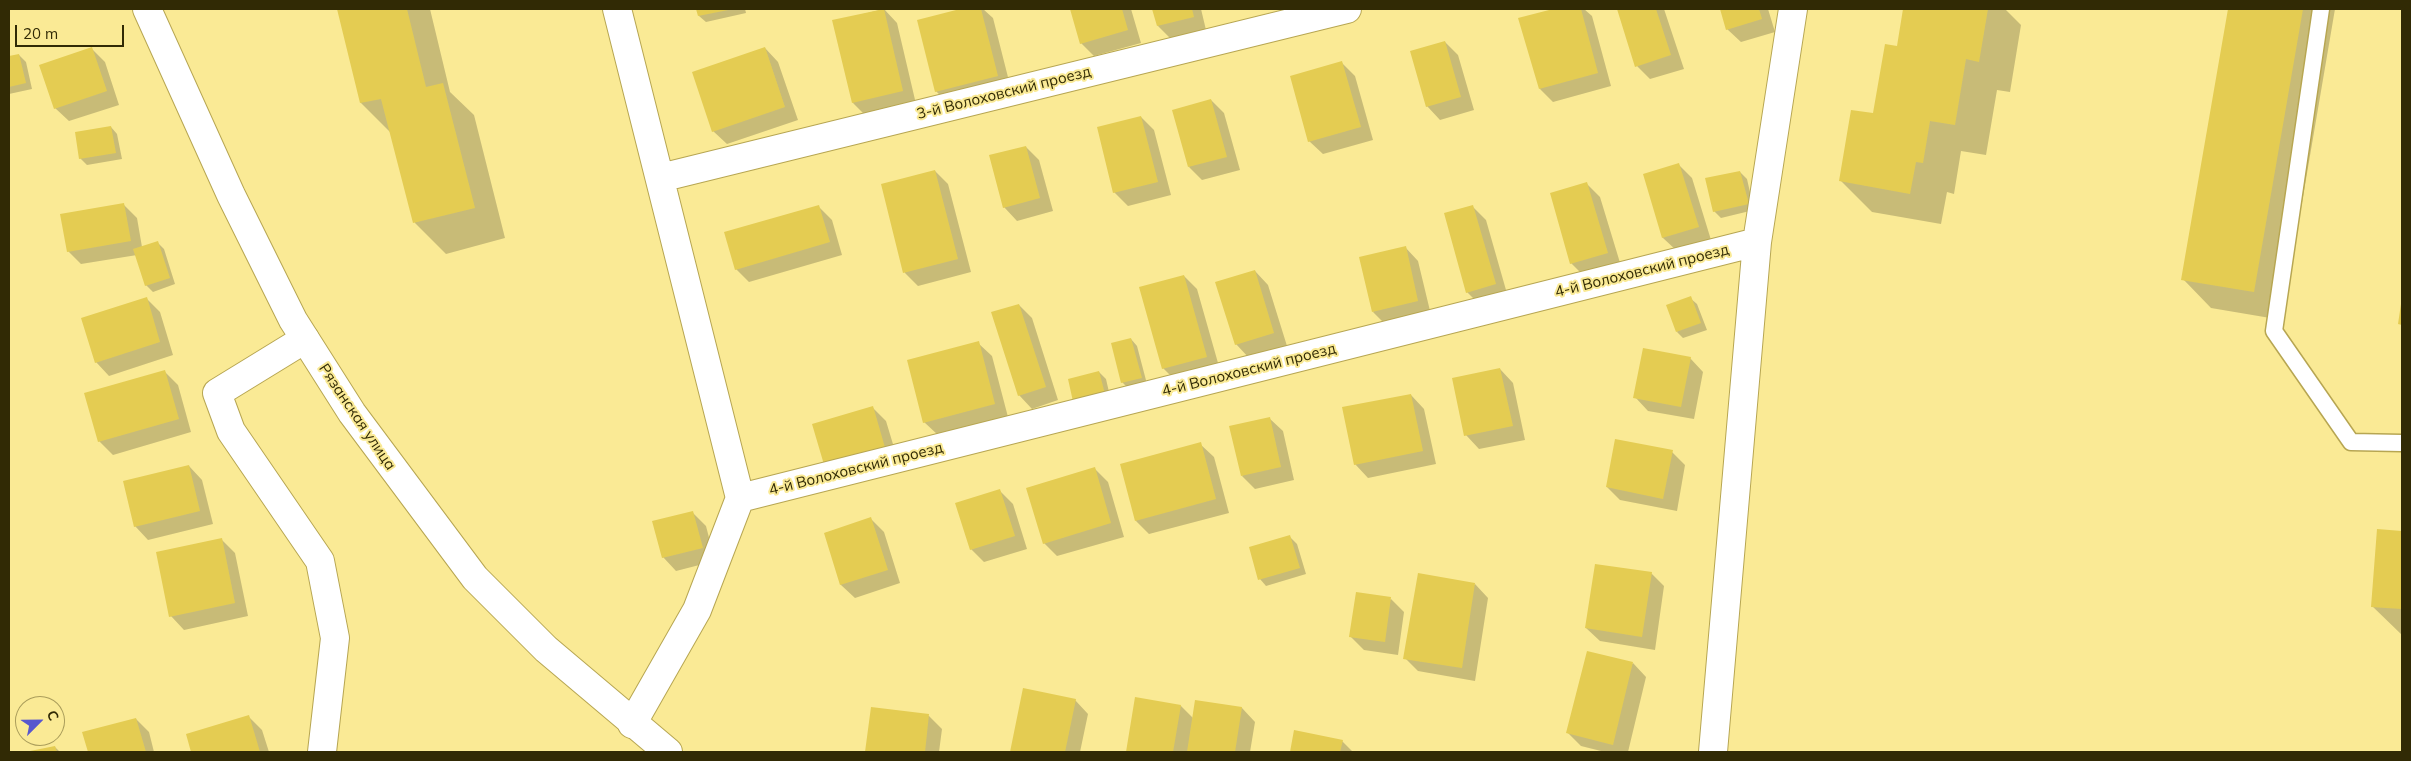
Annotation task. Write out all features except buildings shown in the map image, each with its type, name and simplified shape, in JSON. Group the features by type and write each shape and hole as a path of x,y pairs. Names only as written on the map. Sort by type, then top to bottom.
{"street":[{"name":"Рязанская улица","path":"147,9 231,196 293,320 352,412 475,578 546,649 632,724 668,752"},
{"path":"617,9 740,498 697,610 632,724"},
{"name":"3-й Волоховский проезд","path":"660,178 1347,9"},
{"path":"1712,752 1757,242 1793,9"},
{"name":"4-й Волоховский проезд","path":"740,498 1757,242"},
{"path":"305,339 216,393 231,431 320,560 335,638 322,752"}],"lane":[{"path":"2321,9 2274,331 2351,442 2402,443"}]}
